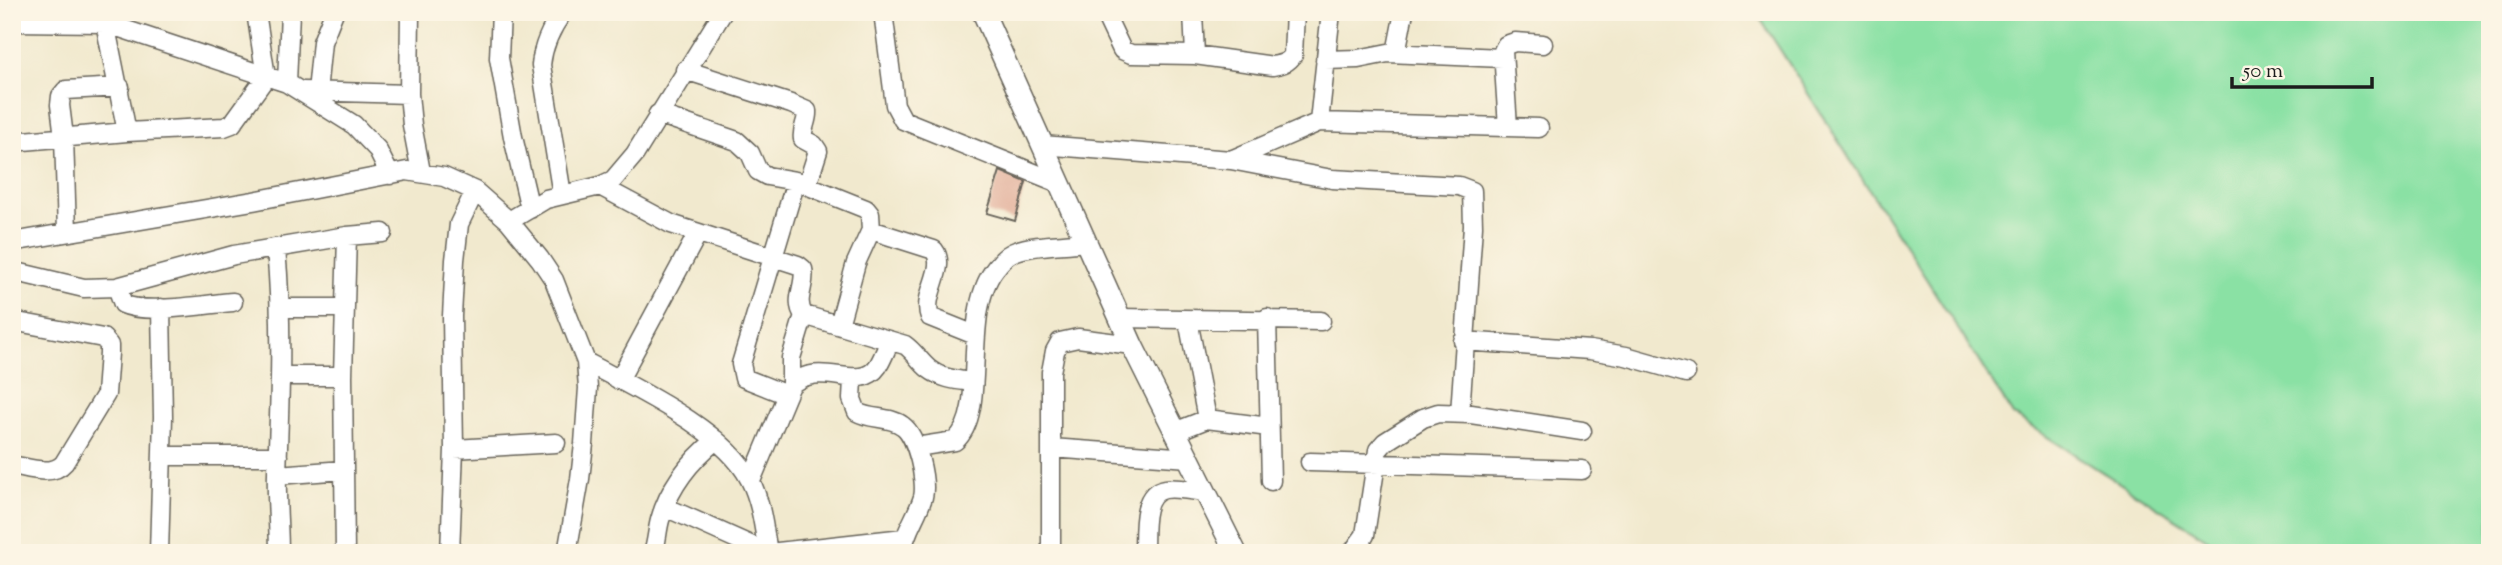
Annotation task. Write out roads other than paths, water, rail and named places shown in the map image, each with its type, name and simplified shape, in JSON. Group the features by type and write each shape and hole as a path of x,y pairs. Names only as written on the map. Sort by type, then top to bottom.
{"street":[{"path":"12,21 18,12"},
{"path":"12,142 224,127 232,124 266,76 256,12"},
{"path":"286,83 290,12"},
{"path":"310,91 322,42 334,12"},
{"path":"410,12 409,93 421,172"},
{"path":"501,12 499,58 513,137 530,209"},
{"path":"562,195 541,65 542,52 548,37 563,12"},
{"path":"509,222 546,199 600,186 613,180 625,168 723,12"},
{"path":"883,12 895,104 903,120 1059,183"},
{"path":"983,12 1119,318 1236,553"},
{"path":"1104,12 1122,50 1131,54 1195,55 1273,65 1290,61 1293,55 1295,12"},
{"path":"1193,12 1195,55"},
{"path":"1319,122 1331,12"},
{"path":"1396,54 1404,12"},
{"path":"12,21 106,23 310,91 409,93"},
{"path":"106,23 127,132"},
{"path":"1508,127 1502,58 1506,45 1515,42 1543,44"},
{"path":"1325,60 1396,54 1502,58"},
{"path":"685,70 807,111 803,139 814,145 818,151 802,183 773,259 741,364 744,378 750,382 789,390"},
{"path":"67,232 61,96 66,90 120,88"},
{"path":"310,91 354,125 376,149 390,174"},
{"path":"658,114 737,141 750,153 758,171 767,176 802,183 866,209 870,214 871,230 856,263 839,325"},
{"path":"1231,160 1319,122 1539,128"},
{"path":"1042,145 1231,160 1332,179 1459,186 1472,191 1473,226 1460,413"},
{"path":"12,242 147,220 407,171 444,177 475,191 509,222 554,280 586,362 589,388 570,552"},
{"path":"600,186 658,218 773,259 791,262 803,269 799,304 804,315 791,358 789,390"},
{"path":"450,553 454,449 454,260 460,224 475,191"},
{"path":"871,230 934,250 939,261 927,304 930,317 975,335"},
{"path":"12,271 84,288 117,287 210,260 346,236 383,233"},
{"path":"619,380 698,233"},
{"path":"345,553 342,376 346,236"},
{"path":"916,447 948,443 961,436 968,417 975,335 983,288 993,270 1017,250 1085,242"},
{"path":"276,248 281,308 278,553"},
{"path":"117,287 122,304 128,306 161,308 233,302"},
{"path":"159,553 163,456 161,308"},
{"path":"281,308 345,308"},
{"path":"804,315 905,345 930,370 941,376 972,382"},
{"path":"1119,318 1267,318 1321,321"},
{"path":"1267,318 1271,481"},
{"path":"1188,320 1207,419"},
{"path":"12,321 103,338 109,353 107,384 102,404 58,470 12,465"},
{"path":"1051,553 1051,372 1055,351 1060,342 1078,338 1132,345"},
{"path":"751,481 789,390 798,379 818,373 853,379 863,377 877,367 890,341"},
{"path":"1463,341 1590,350 1626,356 1686,373"},
{"path":"586,362 660,403 716,440 737,460 751,481 768,553 665,506"},
{"path":"281,376 342,376"},
{"path":"769,553 903,546 923,491 916,447 909,431 903,425 857,412 852,399 853,379"},
{"path":"1352,553 1365,535 1378,450 1385,442 1423,418 1438,413 1460,413 1582,432"},
{"path":"1177,431 1207,419 1269,427"},
{"path":"653,553 665,506 687,468 716,440"},
{"path":"454,449 556,443"},
{"path":"1051,447 1189,458"},
{"path":"163,456 278,456"},
{"path":"1310,462 1582,470"},
{"path":"277,475 344,470"},
{"path":"1144,553 1146,515 1155,494 1161,489 1171,488 1204,492"}]}
